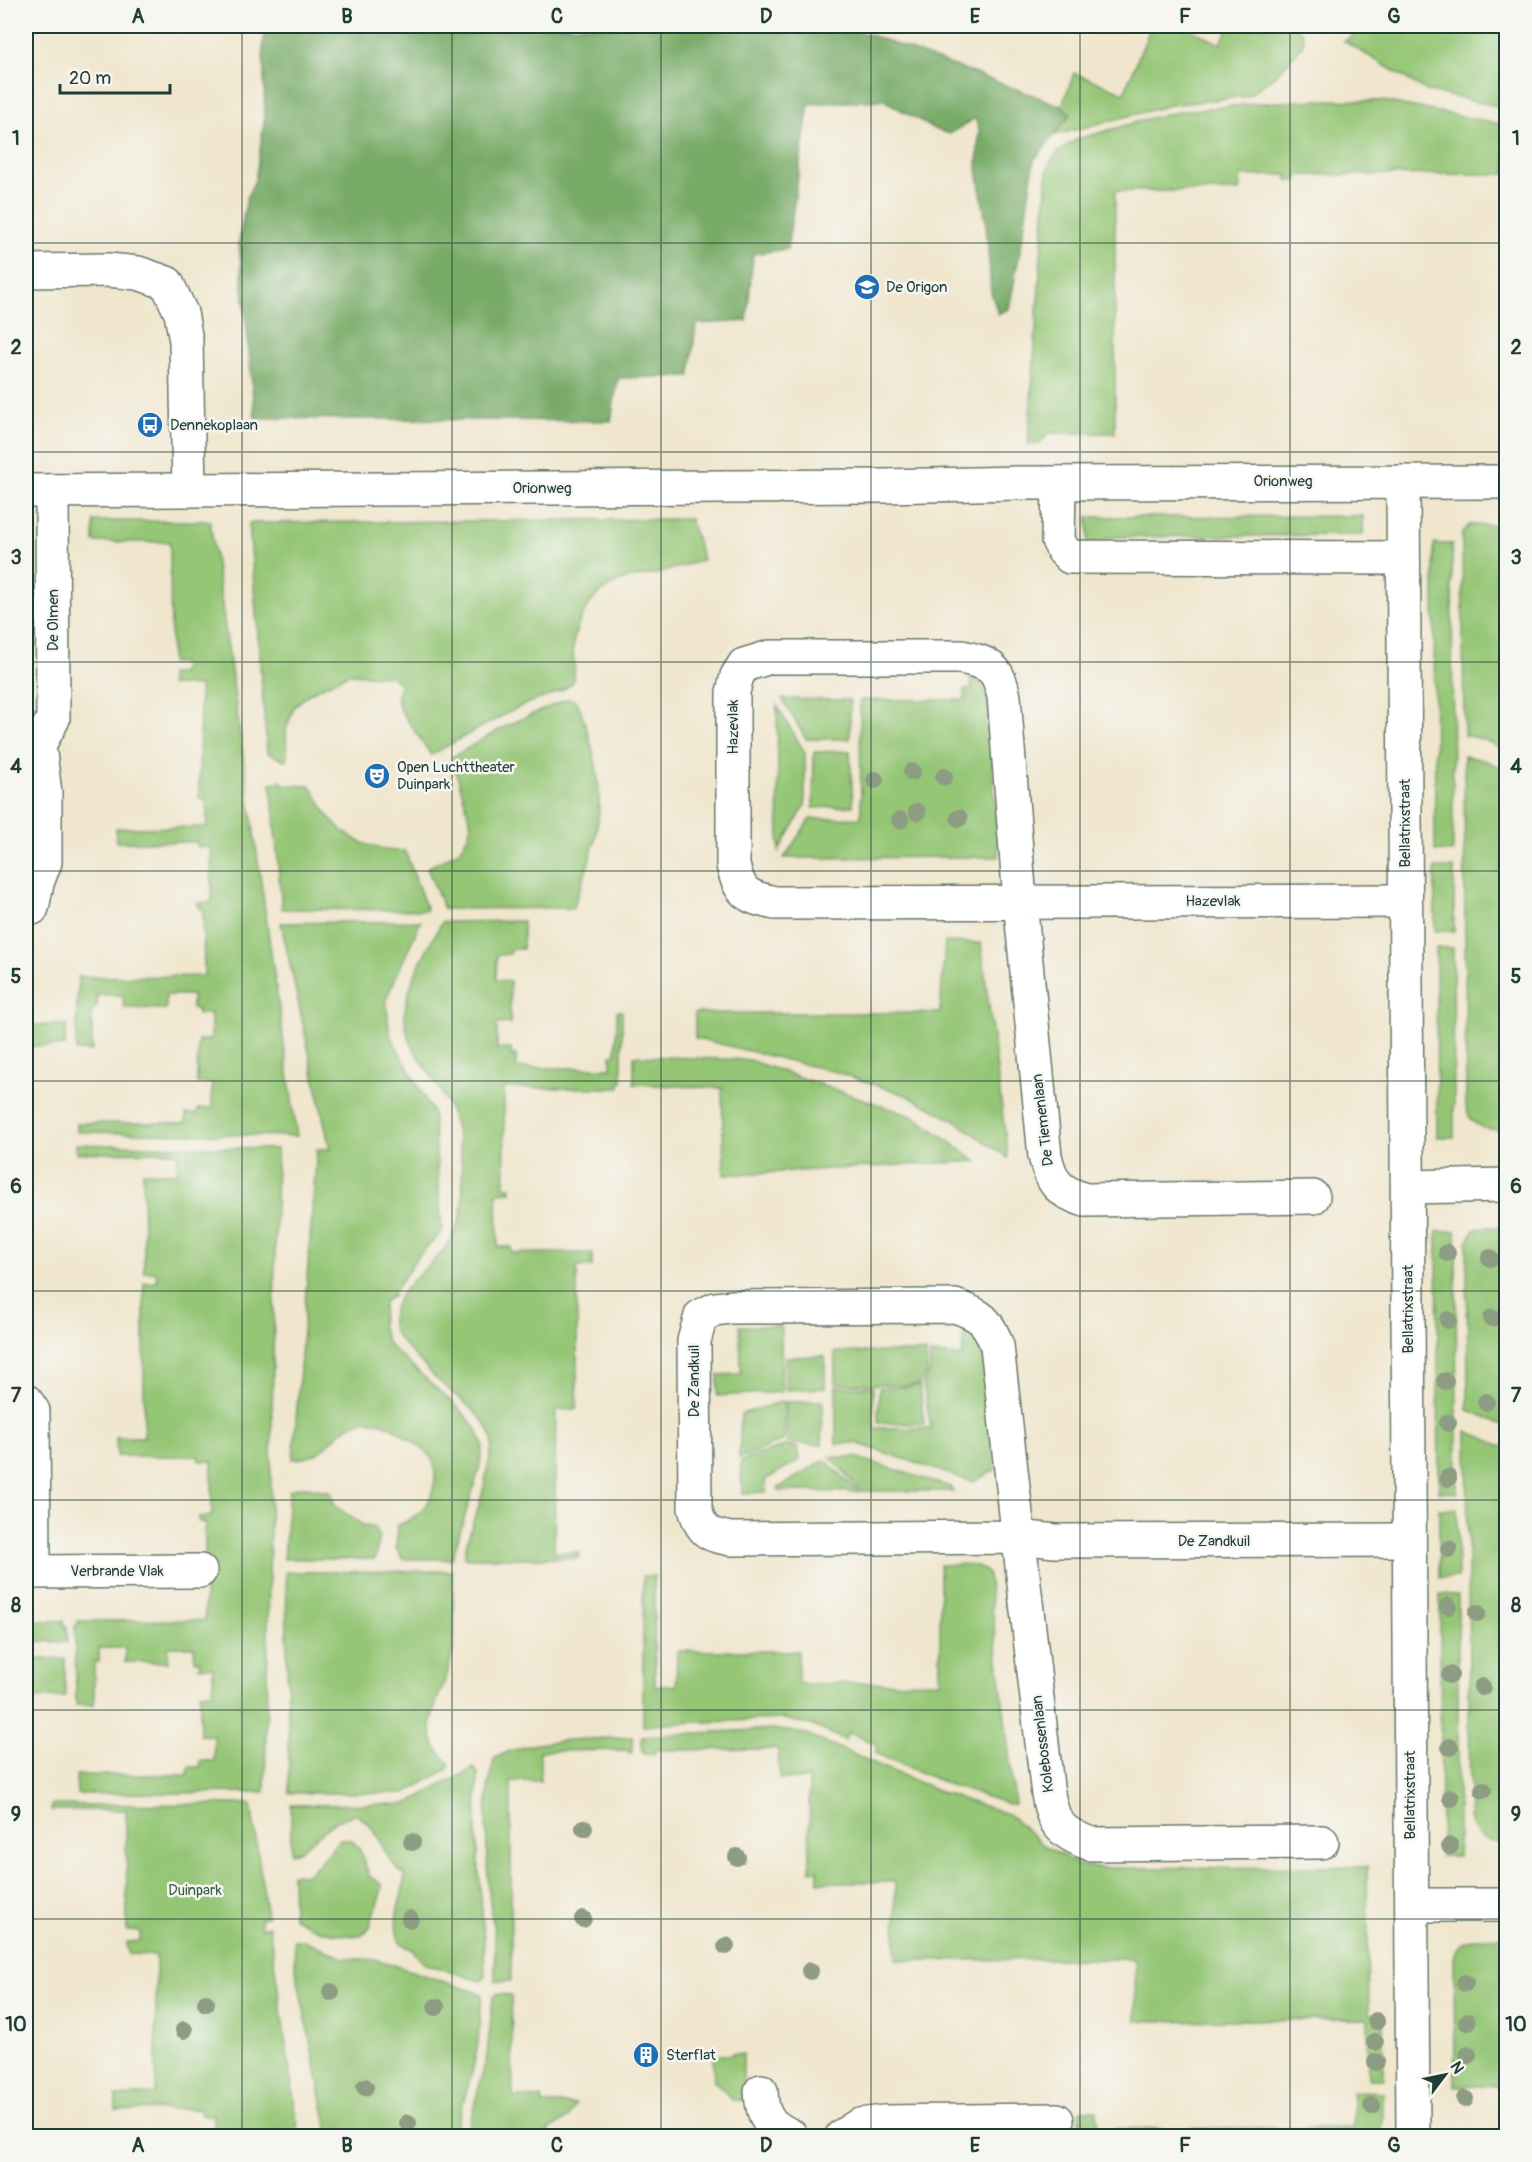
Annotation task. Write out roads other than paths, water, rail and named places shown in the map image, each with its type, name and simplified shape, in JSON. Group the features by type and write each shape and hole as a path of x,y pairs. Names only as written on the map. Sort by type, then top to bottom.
{"street":[{"path":"26,271 108,270 138,273 167,283 181,313 186,341 189,490"},
{"name":"Bellatrixstraat","path":"1403,482 1413,2136"},
{"name":"Orionweg","path":"39,491 1506,482"},
{"path":"1059,483 1058,540 1070,557 1403,558"},
{"name":"De Olmen","path":"32,908 37,883 45,862 45,793 32,747 53,719 39,491"},
{"name":"Hazevlak","path":"1020,901 1004,697 1001,680 993,668 981,661 961,657 770,657 744,665 737,676 733,692 733,866 737,882 745,894 759,900 775,903 1405,901"},
{"name":"De Tiemenlaan","path":"1020,901 1045,1156 1049,1174 1058,1187 1085,1200 1313,1197"},
{"path":"1408,1187 1506,1185"},
{"name":"De Zandkuil","path":"1019,1537 997,1346 986,1322 978,1315 955,1306 742,1307 715,1310 701,1316 694,1341 694,1495 699,1522 706,1532 716,1536 731,1539 1019,1537 1055,1541 1409,1540"},
{"name":"Verbrande Vlak","path":"26,1401 33,1411 30,1572 200,1571"},
{"name":"Kolebossenlaan","path":"1019,1537 1048,1796 1060,1828 1072,1838 1091,1844 1322,1842"},
{"path":"1412,1905 1506,1905"},
{"path":"761,2091 766,2117 773,2126 790,2136"},
{"path":"842,2136 859,2125 884,2122 1057,2120"}],"place":[{"name":"De Origon","path":"867,287"},
{"name":"Dennekoplaan","path":"150,425"},
{"name":"Open Luchttheater Duinpark","path":"377,776"},
{"name":"Sterflat","path":"646,2055"}],"park label":[{"name":"Duinpark","path":"195,1890"}]}
